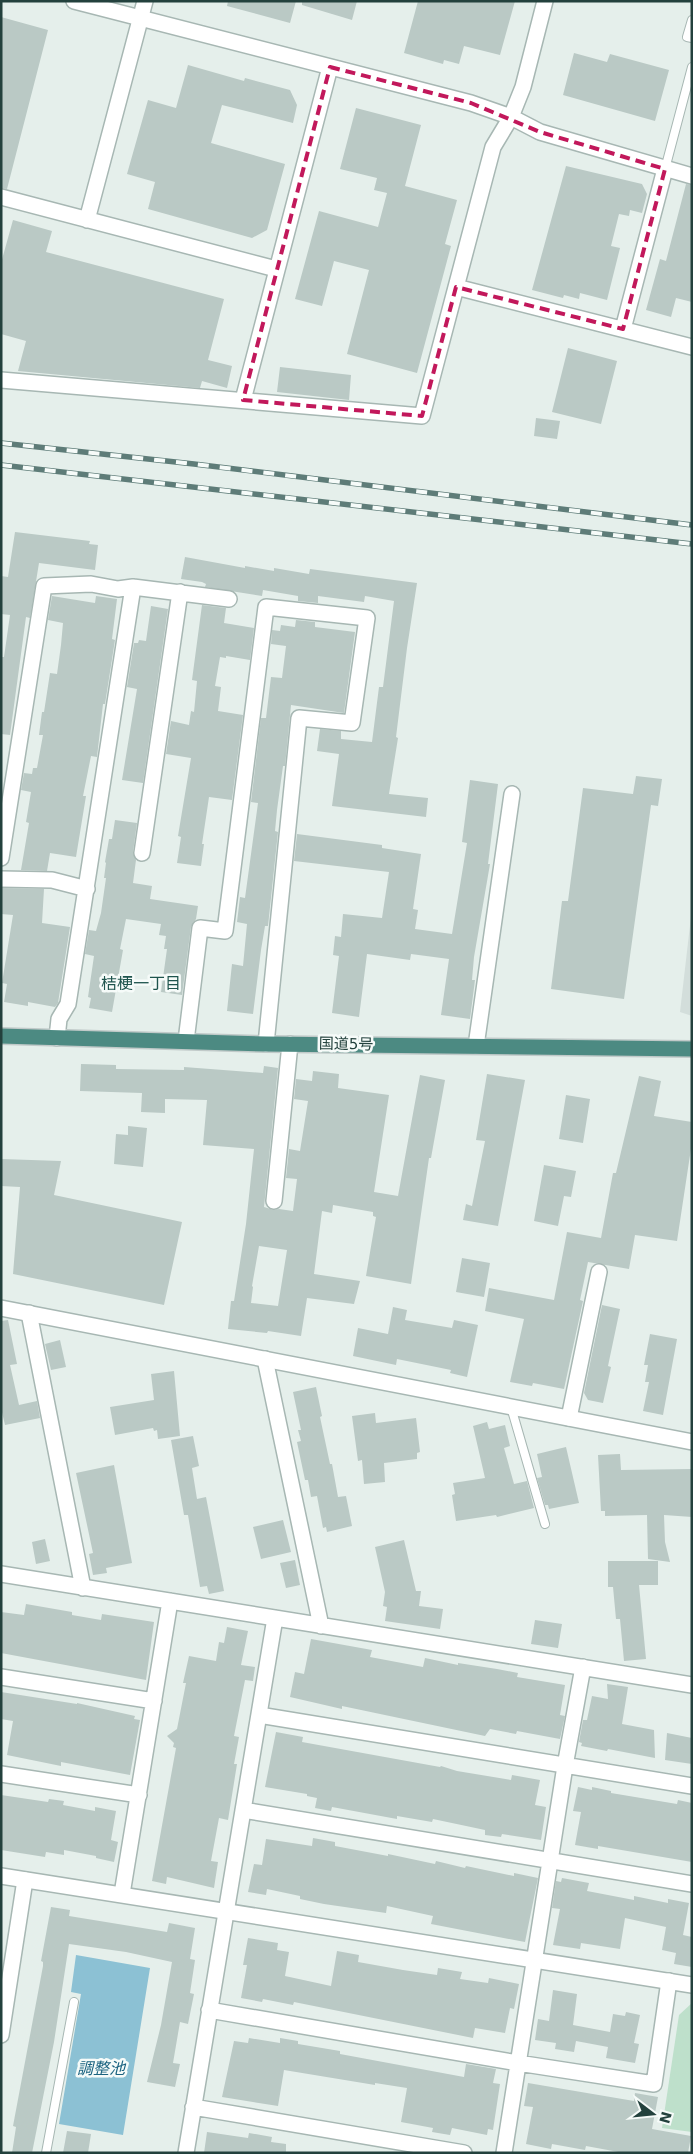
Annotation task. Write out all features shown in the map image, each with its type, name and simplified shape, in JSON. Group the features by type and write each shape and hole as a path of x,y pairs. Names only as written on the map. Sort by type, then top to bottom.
{"highway":[{"name":"国道5号","path":"1,1036 266,1044 692,1048"}],"street":[{"path":"74,1 471,103 511,117 540,132 692,176"},
{"path":"87,220 145,1"},
{"path":"1,380 422,416 493,147 511,117 523,87 545,1"},
{"path":"243,400 330,67"},
{"path":"623,329 666,169"},
{"path":"1,197 276,268"},
{"path":"456,287 692,347"},
{"path":"1,858 44,586 92,584 118,589 133,587 228,599"},
{"path":"57,1038 59,1019 68,1004 133,587"},
{"path":"142,853 180,592"},
{"path":"186,1041 200,928 225,931 266,607 367,618 352,723 299,718 266,1044"},
{"path":"476,1046 512,794"},
{"path":"1,879 52,880 87,889"},
{"path":"274,1201 290,1044"},
{"path":"569,1418 599,1272"},
{"path":"1,1308 692,1442"},
{"path":"29,1313 82,1588"},
{"path":"265,1359 321,1626"},
{"path":"1,1574 692,1685"},
{"path":"122,1894 170,1601"},
{"path":"186,2153 275,1618"},
{"path":"504,2153 564,1766 583,1667"},
{"path":"1,1677 154,1701"},
{"path":"259,1715 692,1786"},
{"path":"1,1774 139,1795"},
{"path":"243,1810 692,1884"},
{"path":"1,1876 692,1985"},
{"path":"1,2035 5,1986 25,1880"},
{"path":"209,2010 518,2063 654,2084 668,1982"},
{"path":"193,2108 464,2153"}],"lane":[{"path":"692,20 687,37 692,38"},
{"path":"666,169 692,68"},
{"path":"511,1407 545,1524"},
{"path":"46,2153 74,2002"}],"highlighted area":[{"path":"330,67 471,103 540,132 665,169 623,329 456,287 422,416 243,400"}],"shaded area":[{"path":"692,908 692,1016 680,1012"}],"green space":[{"path":"692,2003 692,2132 662,2128 679,2015"}],"water":[{"name":"調整池","path":"76,1955 150,1968 123,2135 59,2124 81,1994 71,1992"}],"building":[{"path":"228,1 296,1 290,23 227,6"},
{"path":"302,1 357,1 352,20 302,5"},
{"path":"418,1 515,1 500,55 464,46 459,64 444,60 443,64 404,53"},
{"path":"1,17 48,30 7,189 1,188"},
{"path":"574,53 607,62 610,54 669,70 655,121 563,95"},
{"path":"188,65 244,81 245,78 290,90 297,105 293,123 222,105 211,143 285,164 267,230 252,238 148,209 155,182 127,174 148,100 176,108"},
{"path":"356,108 421,125 405,186 457,200 445,244 451,246 417,373 347,354 369,270 334,261 322,306 295,299 319,211 378,227 387,193 374,190 377,178 340,169"},
{"path":"566,166 642,184 647,194 642,213 630,210 629,216 619,214 611,246 620,248 607,300 580,293 579,299 564,295 563,298 532,290"},
{"path":"686,184 692,185 692,302 676,298 671,317 646,310 660,259 666,261"},
{"path":"13,220 52,231 46,252 224,299 208,360 232,366 227,388 202,381 200,388 18,371 26,341 1,334 1,263"},
{"path":"568,348 617,361 601,424 552,412"},
{"path":"280,367 351,375 349,400 277,392"},
{"path":"536,418 560,421 557,439 534,436"},
{"path":"15,532 90,541 89,544 98,545 95,570 39,563 30,618 26,617 10,735 1,734 1,657 4,657 10,615 1,614 1,576 8,577"},
{"path":"185,557 245,568 245,566 274,571 274,568 309,574 310,569 417,583 396,737 398,738 389,794 428,798 426,817 332,806 339,754 317,751 320,729 341,731 341,739 372,742 379,687 383,687 394,601 365,596 364,602 318,596 318,603 298,601 298,596 263,590 262,596 205,587 206,584 202,582 181,579"},
{"path":"52,596 95,603 96,596 117,599 112,639 115,640 105,704 103,704 97,757 91,756 83,796 86,796 76,857 50,853 47,871 21,870 29,823 26,822 31,792 21,790 24,773 32,774 33,768 37,768 43,735 39,735 42,712 44,712 50,673 57,674 61,645 63,623 48,620"},
{"path":"202,605 226,608 224,623 254,628 250,660 226,656 226,658 220,657 215,686 221,687 218,711 243,715 232,800 209,797 202,844 204,844 201,866 177,863 181,837 178,836 191,758 166,754 171,721 189,725 191,711 194,712 197,681 192,680"},
{"path":"151,606 168,609 143,783 122,780 137,689 127,687 134,643 138,643 139,640 146,641"},
{"path":"296,620 315,622 315,627 355,632 344,713 291,705 285,766 283,766 277,810 275,831 278,832 268,926 265,926 253,1014 227,1011 232,964 243,966 247,924 237,922 240,897 245,898 258,803 251,802 261,718 266,718 271,677 282,678 286,646 271,644 272,630 280,631 281,625 295,627"},
{"path":"636,776 662,779 658,806 651,805 624,999 551,989 562,901 568,901 583,788 633,794"},
{"path":"470,780 498,784 488,864 490,864 474,957 472,980 475,980 470,1019 441,1015 449,959 411,954 410,960 367,954 359,1017 332,1013 339,956 333,955 335,936 341,937 343,914 382,918 389,872 294,861 297,834 382,845 382,848 421,854 413,909 418,910 415,929 452,934 467,843 462,842"},
{"path":"115,820 137,823 133,852 136,860 133,883 152,886 150,899 198,906 196,919 191,927 182,995 161,992 167,949 164,949 166,936 159,935 161,924 126,919 120,949 123,950 112,1012 89,1008 91,998 88,997 94,956 85,954 89,930 96,931 101,913 106,878 104,878 105,862"},
{"path":"1,888 44,889 42,923 70,927 58,1003 55,1007 28,1002 28,1006 4,1002 7,984 2,983 13,915 1,914"},
{"path":"81,1064 116,1065 116,1069 184,1070 184,1067 263,1073 264,1066 278,1068 264,1207 274,1210 293,1211 297,1179 286,1178 289,1149 300,1151 308,1101 294,1099 296,1079 312,1081 313,1071 339,1074 338,1088 389,1095 374,1192 398,1196 420,1075 445,1080 431,1158 429,1158 411,1284 366,1276 376,1217 373,1216 373,1212 333,1205 332,1213 322,1211 314,1274 360,1281 354,1304 307,1298 301,1336 268,1331 267,1333 228,1329 231,1301 234,1301 246,1224 254,1149 203,1145 207,1100 165,1099 165,1113 141,1112 142,1093 80,1091","holes":["259,1246 287,1250 278,1306 251,1303"]},
{"path":"487,1074 525,1080 498,1226 463,1220 466,1204 472,1206 485,1141 476,1140"},
{"path":"639,1076 661,1081 654,1116 692,1122 692,1142 677,1241 635,1235 629,1269 588,1262 580,1300 583,1301 564,1389 533,1383 532,1386 510,1382 524,1319 485,1311 489,1288 554,1300 567,1232 601,1238 613,1173 616,1173"},
{"path":"566,1095 590,1099 583,1143 559,1139"},
{"path":"128,1126 147,1128 143,1167 114,1164 116,1134 128,1135"},
{"path":"1,1159 61,1161 54,1195 182,1222 164,1305 13,1274 20,1187 1,1186"},
{"path":"544,1165 576,1171 571,1197 564,1196 558,1226 534,1221"},
{"path":"462,1258 490,1263 484,1297 456,1292"},
{"path":"602,1305 620,1309 608,1366 611,1367 603,1403 588,1400 584,1393"},
{"path":"393,1307 407,1310 405,1320 452,1328 454,1320 478,1325 467,1377 450,1373 451,1370 397,1359 396,1365 353,1356 358,1328 388,1334"},
{"path":"8,1320 17,1364 10,1365 19,1405 37,1401 40,1418 5,1425 1,1408 1,1321"},
{"path":"650,1334 677,1339 663,1415 643,1411 649,1382 645,1382 648,1365 644,1365"},
{"path":"60,1340 66,1367 51,1370 45,1344"},
{"path":"174,1371 180,1436 158,1439 157,1430 154,1431 153,1428 115,1435 110,1407 154,1400 151,1374"},
{"path":"316,1387 322,1416 320,1417 338,1497 346,1496 352,1526 327,1532 326,1527 323,1528 317,1496 311,1497 308,1480 305,1480 297,1442 301,1441 298,1430 301,1430 293,1392"},
{"path":"375,1413 376,1423 416,1418 420,1452 417,1453 417,1459 384,1463 385,1482 364,1484 362,1460 358,1461 352,1416"},
{"path":"487,1422 489,1429 505,1425 510,1446 504,1448 514,1484 527,1481 534,1508 497,1517 496,1515 456,1521 452,1495 455,1494 453,1483 485,1478 473,1426"},
{"path":"193,1436 199,1466 192,1468 197,1499 206,1497 224,1591 209,1594 207,1586 200,1587 188,1515 184,1515 171,1440"},
{"path":"566,1447 579,1503 549,1509 548,1505 545,1505 537,1478 542,1477 537,1454"},
{"path":"620,1454 621,1470 692,1469 692,1517 664,1515 665,1542 670,1562 648,1559 647,1515 605,1516 605,1511 601,1511 598,1455"},
{"path":"114,1465 132,1563 106,1568 107,1573 93,1575 89,1554 93,1553 76,1473"},
{"path":"283,1520 291,1552 261,1559 253,1527"},
{"path":"45,1539 50,1561 36,1564 32,1542"},
{"path":"404,1540 416,1591 421,1591 419,1606 443,1609 440,1629 385,1621 387,1607 383,1606 385,1592 375,1547"},
{"path":"295,1560 300,1585 286,1588 280,1563"},
{"path":"608,1561 658,1561 658,1585 639,1585 646,1659 624,1661 620,1619 616,1619 613,1587 608,1587"},
{"path":"26,1604 72,1612 72,1615 101,1620 102,1614 154,1622 146,1680 1,1653 1,1612 24,1615"},
{"path":"535,1620 562,1624 558,1648 531,1644"},
{"path":"227,1627 248,1631 241,1665 255,1667 253,1681 245,1680 234,1736 239,1737 234,1764 237,1764 228,1820 219,1818 211,1861 218,1862 214,1888 167,1877 166,1884 152,1881 176,1748 173,1747 174,1743 167,1736 177,1729 186,1683 183,1683 189,1656 216,1661 219,1642 224,1643"},
{"path":"311,1639 372,1650 370,1657 423,1667 425,1658 458,1665 458,1663 518,1673 517,1677 565,1685 560,1715 565,1716 560,1739 517,1731 516,1734 490,1729 485,1736 342,1706 342,1709 290,1697 295,1672 304,1674"},
{"path":"607,1684 628,1687 622,1724 654,1730 655,1758 581,1746 582,1743 579,1742 583,1720 587,1720 592,1696 608,1699"},
{"path":"1,1692 77,1703 135,1716 134,1719 140,1720 130,1775 61,1762 61,1766 7,1755 13,1721 1,1719"},
{"path":"276,1732 303,1737 302,1742 441,1766 457,1771 511,1780 512,1775 540,1780 535,1805 546,1807 541,1840 502,1834 501,1837 485,1835 485,1830 433,1819 432,1822 397,1816 397,1819 332,1807 331,1811 315,1808 317,1798 307,1796 307,1794 265,1787"},
{"path":"667,1733 692,1738 692,1764 665,1760"},
{"path":"578,1787 592,1790 592,1787 611,1791 611,1793 677,1804 678,1800 692,1803 692,1862 598,1846 598,1849 575,1845 581,1812 573,1811"},
{"path":"1,1795 48,1802 49,1799 64,1801 63,1805 95,1811 95,1807 116,1811 111,1840 118,1842 114,1862 96,1858 96,1856 64,1850 64,1855 46,1852 45,1857 1,1850"},
{"path":"313,1838 335,1842 335,1846 388,1856 388,1854 435,1864 436,1861 465,1868 466,1866 514,1876 514,1873 538,1878 525,1942 431,1924 433,1916 387,1906 386,1913 324,1904 300,1899 300,1896 267,1889 266,1895 248,1892 254,1864 262,1865 266,1839 312,1846"},
{"path":"562,1878 589,1883 587,1891 634,1900 634,1896 668,1903 668,1899 689,1903 683,1935 692,1937 692,1967 674,1964 676,1953 662,1950 666,1927 625,1918 620,1949 581,1943 580,1949 553,1945 560,1909 552,1908 556,1881 561,1882"},
{"path":"51,1907 70,1910 69,1916 167,1932 169,1923 195,1928 190,1959 195,1960 190,1993 194,1994 188,2024 180,2022 173,2063 180,2064 175,2087 147,2082 161,2025 172,1962 126,1952 69,1944 54,2042 32,2153 12,2153 16,2127 13,2126 43,1966 41,1961"},
{"path":"248,1938 278,1943 277,1950 289,1952 285,1976 331,1986 337,1951 359,1955 358,1962 437,1975 438,1968 462,1972 460,1979 488,1983 489,1978 519,1984 514,2009 510,2008 505,2033 475,2028 473,2038 294,2002 293,2005 263,1999 262,2002 241,1998 247,1965 243,1965"},
{"path":"553,1990 577,1994 573,2025 610,2032 613,2014 625,2016 626,2012 640,2015 634,2043 639,2044 635,2063 606,2058 608,2047 576,2041 574,2052 555,2049 556,2043 535,2040 538,2019 549,2021"},
{"path":"249,2038 280,2043 280,2038 298,2041 298,2044 340,2051 340,2054 464,2077 466,2064 496,2069 493,2083 500,2084 493,2130 488,2129 487,2135 452,2128 450,2135 432,2132 433,2128 401,2122 407,2088 375,2083 375,2085 284,2070 278,2106 222,2097 234,2041 248,2043"},
{"path":"528,2083 634,2101 635,2093 658,2097 652,2129 691,2136 688,2153 624,2153 586,2146 585,2150 552,2144 551,2149 526,2144 533,2107 524,2106"},
{"path":"67,2131 91,2134 88,2153 63,2153"},
{"path":"207,2132 248,2138 249,2133 272,2137 271,2142 286,2144 286,2153 204,2153"}],"railway":[{"path":"1,443 194,464 692,525"},
{"path":"1,465 692,544"}],"district":[{"name":"桔梗一丁目","path":"141,983"}]}
